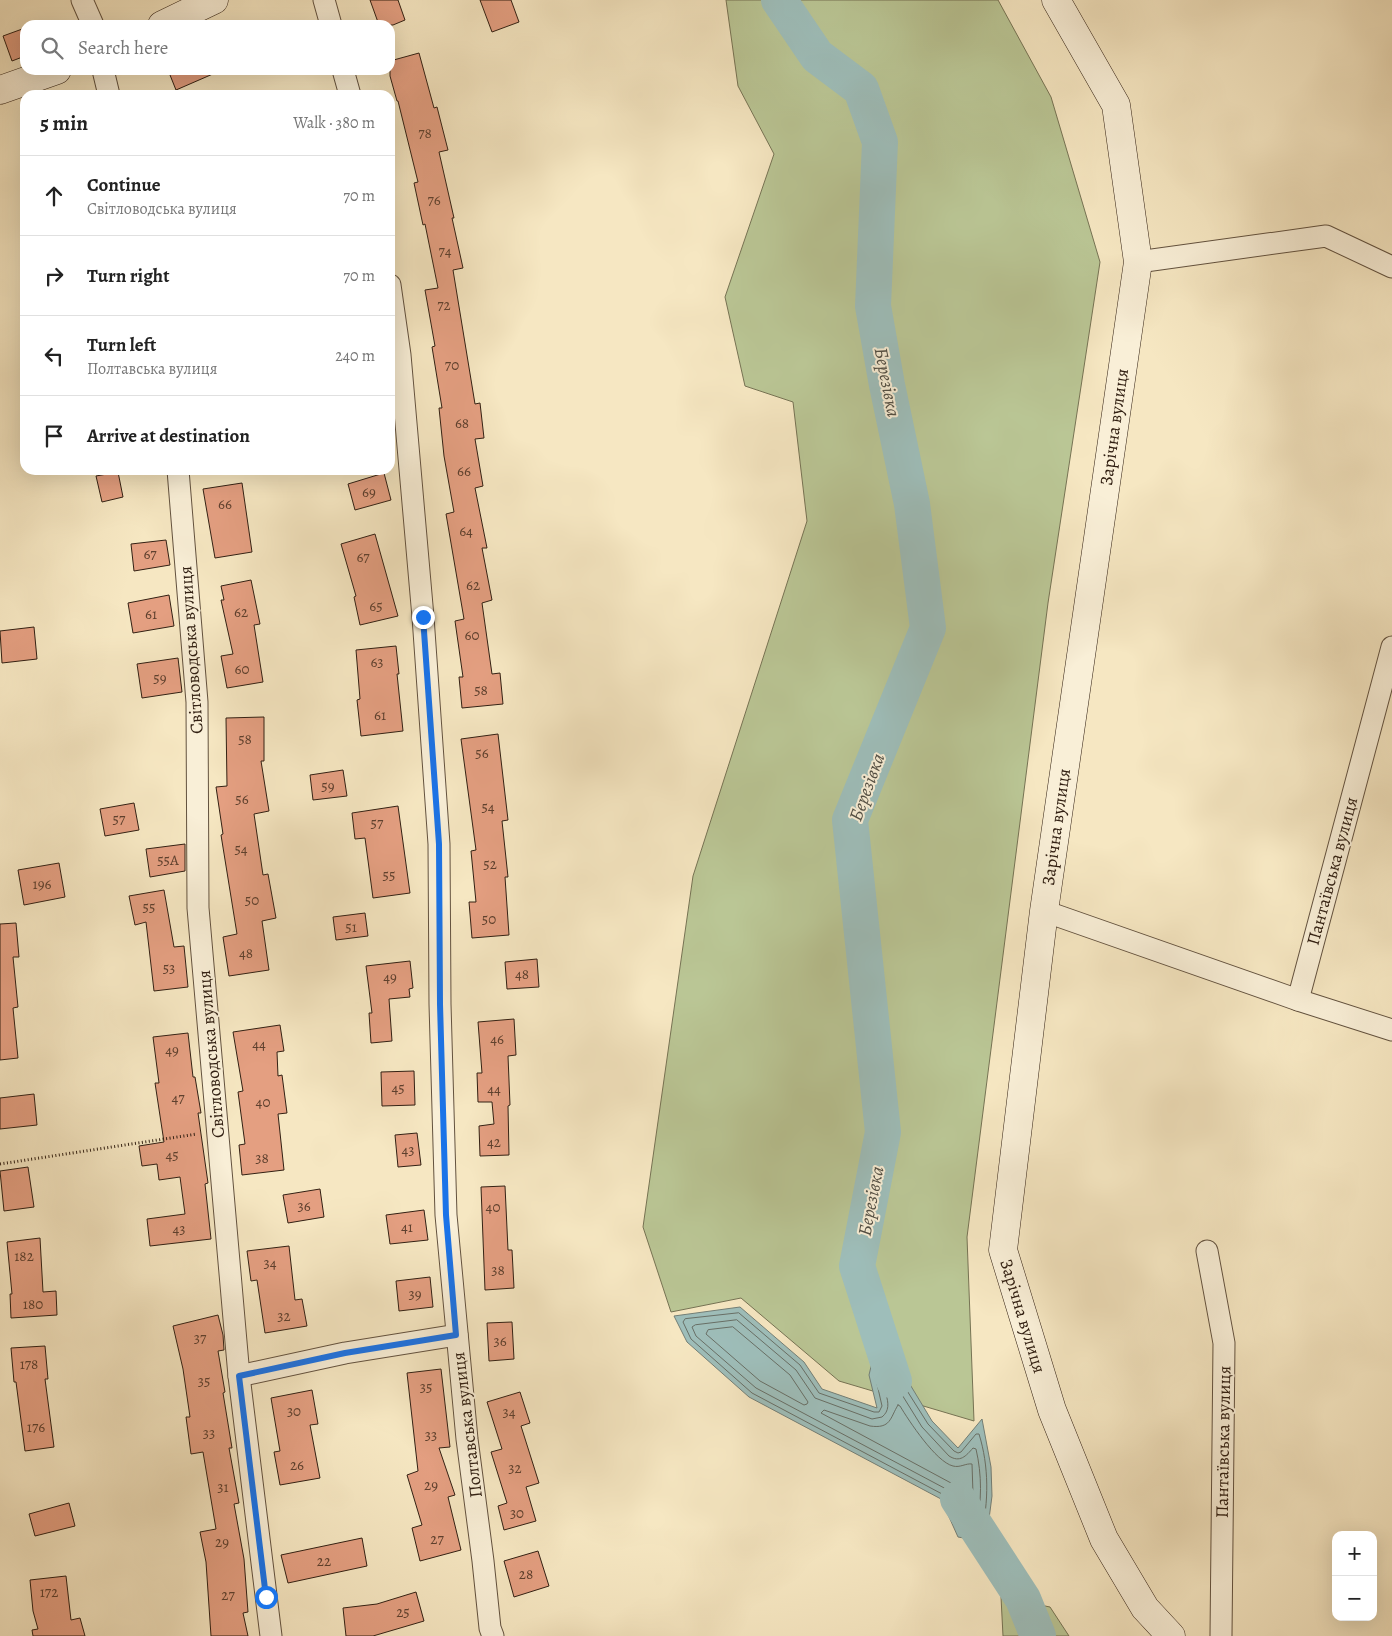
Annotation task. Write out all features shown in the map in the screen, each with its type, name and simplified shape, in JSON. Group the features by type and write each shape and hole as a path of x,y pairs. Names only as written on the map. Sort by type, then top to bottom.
{"street":[{"path":"82,0 92,20"},
{"path":"172,20 214,0"},
{"path":"324,0 330,20"},
{"name":"Зарічна вулиця","path":"1056,0 1116,105 1138,262 1044,911 1003,1250 1052,1410 1104,1539 1145,1608 1171,1636"},
{"path":"0,90 43,75"},
{"path":"103,75 108,90"},
{"path":"344,75 349,90"},
{"path":"1138,262 1326,236 1392,267"},
{"name":"Полтавська вулиця","path":"395,322 402,374 423,617 439,844 440,1004 446,1215 467,1439 490,1628 493,1636"},
{"name":"Світловодська вулиця","path":"178,475 197,702 198,908 239,1376 271,1636"},
{"name":"Пантаївська вулиця","path":"1298,1000 1392,647"},
{"path":"1044,911 1298,1000 1392,1030"},
{"name":"Пантаївська вулиця","path":"1207,1250 1224,1343 1221,1636"},
{"path":"239,1376 345,1353 456,1335"}],"path":[{"path":"0,1164 218,1131"}],"green space":[{"path":"726,0 998,0 1051,97 1100,262 1048,603 967,1237 974,1421 839,1381 741,1298 671,1312 643,1227 693,876 807,521 793,402 745,386 725,297 774,154 738,86"},
{"path":"1001,1597 1050,1607 1069,1636 1003,1636"}],"water":[{"path":"740,1307 804,1362 822,1389 877,1408 869,1375 879,1333 932,1421 958,1448 982,1419 991,1467 992,1496 986,1542 958,1537 941,1499 749,1397 687,1342 674,1316"}],"building":[{"path":"370,0 398,0 405,20 395,24 395,20 377,20"},
{"path":"480,0 511,0 519,22 492,32"},
{"path":"20,30 20,58 12,61 3,36"},
{"path":"419,53 434,108 437,107 448,150 439,152 463,268 453,270 475,404 480,403 484,438 475,439 483,486 475,488 487,548 482,548 492,600 482,603 492,674 500,673 503,704 462,708 459,677 463,677 455,621 464,619 446,514 454,512 444,456 439,408 442,408 432,347 435,346 425,290 438,288 425,224 423,225 414,183 418,182 390,76 395,75 395,60"},
{"path":"170,75 210,75 176,90"},
{"path":"119,475 123,497 102,502 96,476"},
{"path":"377,475 385,475 391,500 355,510 348,484"},
{"path":"242,483 252,552 215,558 203,489"},
{"path":"375,534 398,616 360,625 354,597 356,596 341,544"},
{"path":"166,540 170,565 134,571 131,544"},
{"path":"251,580 260,624 254,625 263,682 227,688 221,656 233,654 221,600 224,600 221,586"},
{"path":"169,595 174,626 133,633 128,603"},
{"path":"34,627 37,659 2,663 0,631"},
{"path":"396,646 403,731 361,736 357,700 360,699 356,650"},
{"path":"178,658 182,692 142,698 137,664"},
{"path":"264,717 264,761 261,761 269,811 254,814 263,875 268,874 276,918 262,921 269,970 229,976 223,937 237,934 221,835 223,834 216,787 227,786 226,718"},
{"path":"498,734 508,820 502,821 508,877 505,877 509,935 472,938 469,902 476,902 471,851 476,850 461,739"},
{"path":"343,770 347,796 313,800 310,775"},
{"path":"134,803 139,830 105,836 100,809"},
{"path":"398,806 410,893 373,898 365,838 355,839 352,813"},
{"path":"185,844 185,871 150,877 146,849"},
{"path":"59,863 65,897 24,905 18,870"},
{"path":"164,890 174,947 184,946 188,987 154,991 146,922 135,925 129,896"},
{"path":"365,913 368,936 336,940 333,917"},
{"path":"16,923 19,957 13,957 18,1007 13,1008 18,1058 0,1060 0,924"},
{"path":"537,959 539,987 507,989 505,962"},
{"path":"410,961 413,988 409,989 410,997 389,999 392,1041 371,1043 369,1013 372,1013 366,966"},
{"path":"514,1019 516,1055 508,1056 510,1105 508,1106 509,1155 480,1156 479,1126 494,1124 492,1102 478,1102 477,1073 482,1073 478,1022"},
{"path":"280,1025 284,1051 277,1052 278,1076 282,1075 287,1113 278,1114 284,1170 242,1175 239,1145 245,1144 238,1092 243,1091 233,1032"},
{"path":"188,1033 193,1077 195,1077 201,1113 198,1113 208,1183 205,1184 211,1239 150,1246 147,1219 185,1214 180,1177 159,1180 157,1164 142,1166 139,1146 164,1142 155,1083 159,1083 153,1037"},
{"path":"414,1071 415,1105 382,1106 381,1072"},
{"path":"34,1094 37,1125 0,1129 0,1098"},
{"path":"417,1133 421,1165 398,1167 395,1135"},
{"path":"28,1167 34,1207 4,1211 0,1171"},
{"path":"505,1186 508,1250 512,1250 514,1288 485,1290 481,1187"},
{"path":"320,1189 324,1217 288,1223 283,1195"},
{"path":"424,1210 428,1240 390,1244 386,1215"},
{"path":"40,1238 43,1292 56,1291 57,1315 11,1318 10,1294 12,1294 7,1242"},
{"path":"289,1246 295,1300 302,1299 307,1326 265,1333 257,1280 251,1281 247,1251"},
{"path":"430,1277 433,1307 399,1311 396,1281"},
{"path":"218,1315 223,1335 224,1350 218,1351 232,1448 229,1448 239,1503 234,1504 244,1559 248,1612 243,1613 248,1636 211,1636 206,1562 200,1532 216,1529 203,1452 191,1454 186,1417 190,1417 183,1369 173,1326"},
{"path":"512,1322 514,1359 489,1361 487,1323"},
{"path":"45,1346 48,1379 45,1379 54,1447 25,1451 16,1382 14,1382 11,1348"},
{"path":"441,1369 450,1447 439,1448 455,1495 448,1497 461,1550 420,1561 412,1528 422,1525 407,1475 418,1471 407,1373"},
{"path":"312,1390 318,1424 310,1425 320,1478 280,1485 274,1452 280,1451 271,1398"},
{"path":"520,1392 530,1423 521,1426 539,1483 526,1487 536,1521 504,1530 498,1506 507,1503 491,1452 502,1449 487,1402"},
{"path":"69,1503 75,1526 35,1536 29,1514"},
{"path":"362,1538 367,1566 288,1583 281,1555"},
{"path":"538,1551 549,1586 514,1597 504,1561"},
{"path":"66,1576 71,1620 80,1618 85,1636 33,1636 32,1630 38,1629 33,1611 30,1580"},
{"path":"416,1592 424,1621 373,1636 346,1636 343,1608 377,1604"}],"waterway":[{"name":"Березівка","path":"779,0 817,56 861,89 880,142 873,306 887,385 912,504 928,628 850,820 883,1132 857,1266 894,1381"},
{"name":"Березівка","path":"958,1499 1023,1599 1038,1636"}],"route":[{"path":"266,1597 239,1376 345,1353 456,1335 446,1215 440,1004 439,844 423,617"}]}
